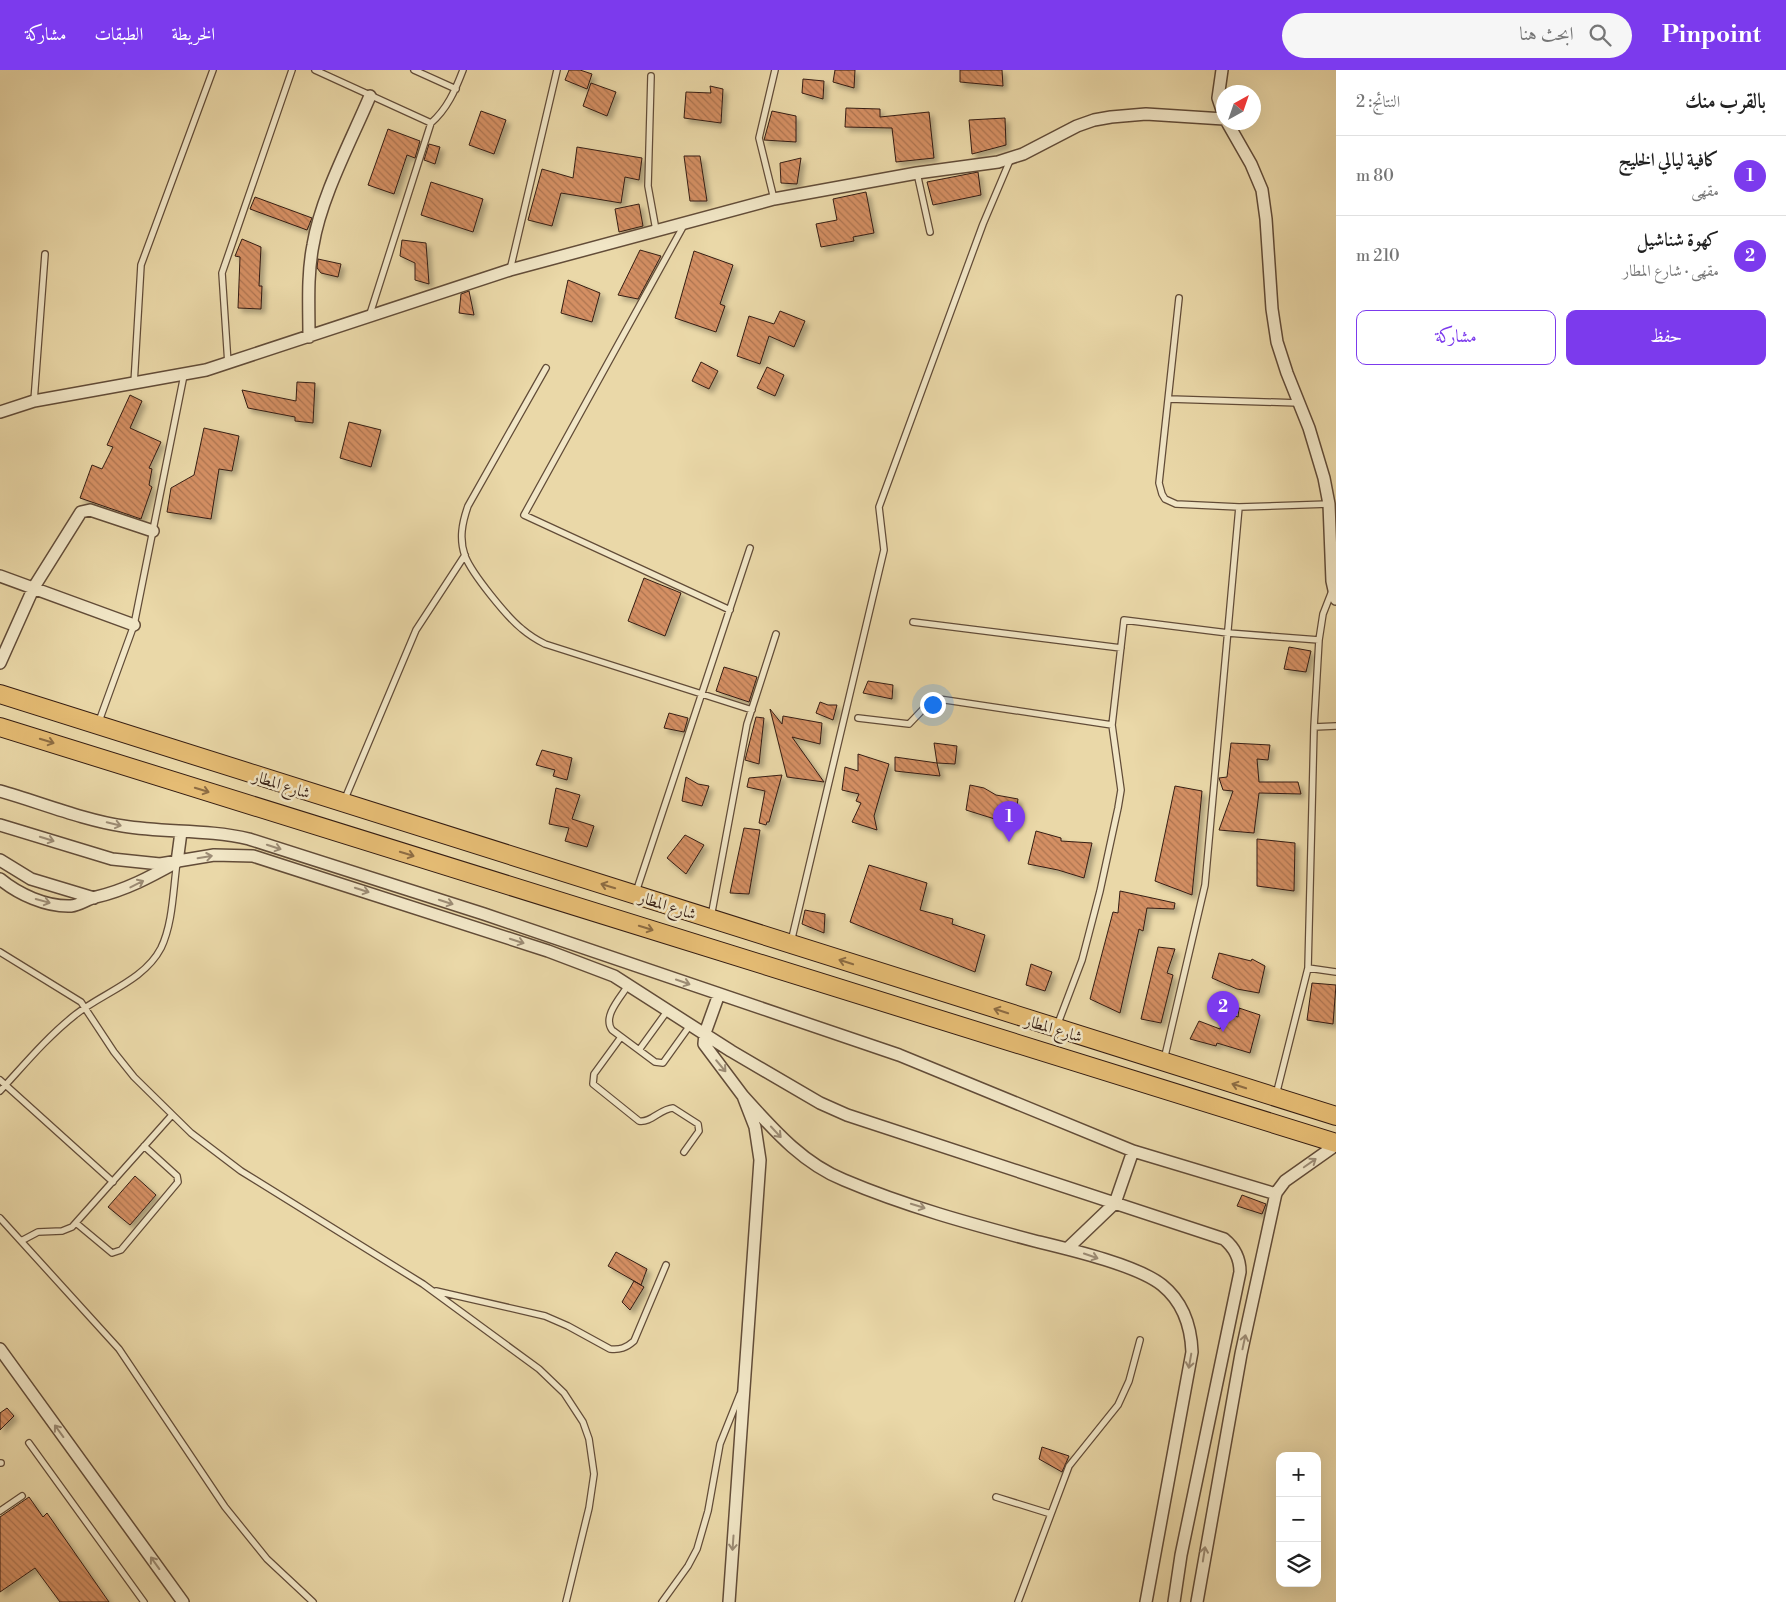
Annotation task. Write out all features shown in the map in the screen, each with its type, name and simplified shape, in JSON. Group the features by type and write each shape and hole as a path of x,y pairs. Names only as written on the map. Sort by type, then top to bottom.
{"main road":[{"name":"شارع المطار","path":"0,694 1336,1116"},
{"name":"شارع المطار","path":"0,727 1336,1144"}],"street":[{"path":"1220,85 1222,70"},
{"path":"309,337 310,262 313,243 326,202 370,96"},
{"path":"0,412 34,401 184,375 228,364 510,270 656,233 774,199 917,173 998,162 1011,158 1077,126 1111,117 1146,114 1216,118"},
{"path":"1232,130 1251,164 1262,190 1266,219 1272,309 1278,342 1324,478 1329,504 1334,595"},
{"path":"0,663 34,587 81,512 90,510 153,531"},
{"path":"0,576 134,625"},
{"path":"0,791 121,826 181,832 210,832 249,839 484,914 899,1055 1133,1151 1276,1194"},
{"path":"0,824 105,857 160,864 224,854 268,860 548,951 614,976 629,984 731,1051 799,1091 847,1115 1224,1239 1235,1250 1240,1265 1181,1555 1174,1602"},
{"path":"177,862 181,832"},
{"path":"0,860 31,879 94,898"},
{"path":"0,879 20,893 58,905 76,904 126,889 177,862"},
{"path":"719,994 705,1033 706,1048 743,1096 794,1149 843,1180 915,1206 1035,1241 1068,1248 1150,1277 1162,1285 1182,1308 1191,1337 1192,1352 1146,1602"},
{"path":"729,1602 760,1160 755,1128 743,1096"},
{"path":"1197,1602 1241,1354 1276,1194 1285,1181 1336,1144"},
{"path":"1068,1248 1115,1203 1133,1151"},
{"path":"0,1349 183,1602"}],"lane":[{"path":"134,384 141,265 213,70"},
{"path":"228,364 222,273 292,70"},
{"path":"315,70 431,123"},
{"path":"414,70 456,89"},
{"path":"369,317 431,123 442,113 456,89 463,70"},
{"path":"510,270 557,70"},
{"path":"774,199 759,138 775,70"},
{"path":"651,76 648,186 656,233"},
{"path":"791,944 884,550 879,507 983,224 1011,158"},
{"path":"917,173 930,232"},
{"path":"685,224 524,515 730,610"},
{"path":"34,401 45,254"},
{"path":"1179,298 1159,483 1162,494 1166,499 1176,504 1240,507 1329,504"},
{"path":"546,368 468,506 462,521 461,538 470,567 511,618 532,637 559,650 752,710"},
{"path":"98,726 134,625 184,375"},
{"path":"1169,399 1300,403"},
{"path":"1164,1062 1205,885 1240,507"},
{"path":"635,894 750,548"},
{"path":"344,803 416,630 465,555"},
{"path":"1275,1097 1308,968 1314,727 1319,640 1323,614 1334,595"},
{"path":"1056,1028 1082,960 1100,891 1121,790 1112,725 1124,620 1228,633 1319,640"},
{"path":"913,622 1121,648"},
{"path":"711,919 752,710 776,634"},
{"path":"858,718 909,724 929,703 939,699 1112,725"},
{"path":"1314,727 1336,726"},
{"path":"0,1091 3,1083 53,1034 85,1007 139,974 157,954 167,929 177,862"},
{"path":"0,952 75,998 85,1007 123,1065 172,1115 241,1172 431,1290 552,1380 564,1392 583,1422 592,1456 592,1491 566,1602"},
{"path":"1308,968 1336,972"},
{"path":"629,984 608,1020 612,1030 655,1062 663,1063 691,1024"},
{"path":"639,1050 668,1010"},
{"path":"621,1038 594,1074 593,1084 638,1121 644,1122 666,1109 673,1108 698,1124 699,1131 684,1152"},
{"path":"3,1083 113,1182"},
{"path":"22,1241 33,1233 62,1231 76,1223 172,1115"},
{"path":"76,1223 112,1253 121,1250 178,1182 177,1176 144,1146"},
{"path":"0,1218 120,1349 225,1507 253,1543 282,1574 313,1602"},
{"path":"431,1290 545,1316 610,1349 616,1350 623,1349 634,1341 666,1265"},
{"path":"1018,1602 1073,1459 1110,1417 1121,1399 1140,1340"},
{"path":"662,1602 688,1566 697,1549 708,1511 720,1444 745,1383"},
{"path":"29,1443 144,1602"},
{"path":"0,1511 22,1496"},
{"path":"996,1497 1051,1514"}],"building":[{"path":"569,70 580,70 592,74 587,89 565,80"},
{"path":"835,70 855,70 854,88 833,82"},
{"path":"960,70 1002,70 1003,86 960,82"},
{"path":"803,79 824,81 823,99 802,93"},
{"path":"591,83 616,92 607,116 583,106"},
{"path":"710,86 723,89 721,123 684,118 686,92 711,93"},
{"path":"846,108 880,109 880,117 929,112 934,158 896,162 892,128 845,127"},
{"path":"481,111 506,120 494,154 469,145"},
{"path":"772,111 796,116 796,142 764,140"},
{"path":"1005,118 1006,145 972,154 969,120"},
{"path":"388,129 420,141 415,158 407,155 394,194 368,185"},
{"path":"429,144 440,147 435,164 424,160"},
{"path":"577,147 642,158 639,180 625,177 621,203 561,193 552,226 528,220 542,169 573,178"},
{"path":"684,156 700,156 707,201 690,201"},
{"path":"801,158 797,184 781,183 780,163"},
{"path":"978,172 981,195 933,205 927,182"},
{"path":"431,182 483,199 473,232 421,215"},
{"path":"866,192 874,233 853,237 854,241 821,247 816,224 837,220 833,199"},
{"path":"255,197 312,218 307,230 250,209"},
{"path":"639,204 643,226 619,232 615,209"},
{"path":"242,239 261,247 259,286 262,286 261,309 238,308 240,257 235,256"},
{"path":"402,240 426,243 429,284 415,280 415,263 400,256"},
{"path":"640,250 661,256 638,299 618,295"},
{"path":"694,251 733,265 720,304 725,306 716,332 675,318"},
{"path":"318,259 341,264 338,277 321,273 317,268"},
{"path":"568,280 600,293 592,322 561,313"},
{"path":"469,291 474,315 459,313 461,294"},
{"path":"780,311 805,321 794,347 769,336 760,364 737,356 749,316 774,324"},
{"path":"701,362 718,371 709,389 692,381"},
{"path":"767,367 784,375 775,396 757,388"},
{"path":"297,382 315,383 313,423 295,421 295,417 248,408 242,390 296,401"},
{"path":"130,395 142,401 130,428 161,442 149,468 152,469 149,485 152,487 141,519 80,498 92,465 102,469 113,447 107,445"},
{"path":"349,422 381,430 371,467 340,458"},
{"path":"204,428 239,436 232,471 219,469 211,519 167,512 171,488 194,475"},
{"path":"644,578 681,593 665,636 628,621"},
{"path":"1289,647 1311,651 1306,672 1284,669"},
{"path":"724,667 757,677 749,702 716,691"},
{"path":"868,681 893,685 892,699 863,693"},
{"path":"820,702 828,705 837,705 833,720 816,713"},
{"path":"770,709 782,724 783,716 822,723 820,744 792,737 824,782 787,777"},
{"path":"669,713 688,718 684,732 664,728"},
{"path":"756,717 764,718 759,764 745,760"},
{"path":"934,743 957,746 955,764 937,763"},
{"path":"1231,743 1270,745 1268,760 1257,759 1259,782 1298,782 1301,794 1259,793 1254,833 1219,830 1233,791 1223,790 1219,778 1227,777"},
{"path":"542,750 572,758 567,780 553,776 555,770 536,765"},
{"path":"858,754 889,764 874,816 877,830 852,822 861,803 856,801 859,794 842,790 845,767 858,771"},
{"path":"895,757 937,763 940,776 895,771"},
{"path":"782,775 769,822 766,825 759,823 765,791 747,787 749,778"},
{"path":"686,777 698,784 709,786 702,806 682,801"},
{"path":"970,785 984,788 996,795 1018,799 1014,825 966,810"},
{"path":"1175,786 1202,791 1192,895 1155,881"},
{"path":"556,788 580,795 572,819 594,826 587,847 565,841 569,828 549,824"},
{"path":"744,828 760,830 749,894 730,893"},
{"path":"1036,831 1061,838 1061,841 1092,843 1084,878 1028,864"},
{"path":"685,835 704,845 686,874 667,858"},
{"path":"1257,839 1295,843 1294,891 1257,886"},
{"path":"869,865 927,883 920,910 953,919 952,924 985,935 975,972 850,922"},
{"path":"1120,891 1175,903 1174,909 1147,908 1143,931 1139,929 1120,1013 1090,999 1113,912 1118,913"},
{"path":"805,910 825,914 824,933 802,924"},
{"path":"1158,947 1175,949 1167,973 1173,975 1161,1023 1141,1019"},
{"path":"1219,953 1251,961 1252,959 1265,966 1259,993 1237,989 1212,978"},
{"path":"1031,964 1052,972 1045,991 1026,985"},
{"path":"1312,983 1336,985 1333,1024 1307,1020"},
{"path":"1239,1008 1260,1015 1250,1053 1217,1043 1216,1046 1190,1039 1199,1021 1220,1029 1224,1013 1238,1017"},
{"path":"135,1176 156,1195 130,1225 108,1207"},
{"path":"1242,1195 1266,1204 1262,1214 1237,1206"},
{"path":"616,1252 647,1269 641,1285 608,1266"},
{"path":"634,1281 644,1287 630,1310 622,1302"},
{"path":"7,1408 14,1416 0,1430 0,1413"},
{"path":"1042,1447 1069,1456 1062,1472 1039,1459"},
{"path":"29,1497 43,1517 47,1513 109,1602 60,1602 35,1568 0,1592 0,1517"}],"place":[{"name":"كافية ليالي الخليج","path":"1009,842"},
{"name":"كهوة شناشيل","path":"1223,1032"}]}
